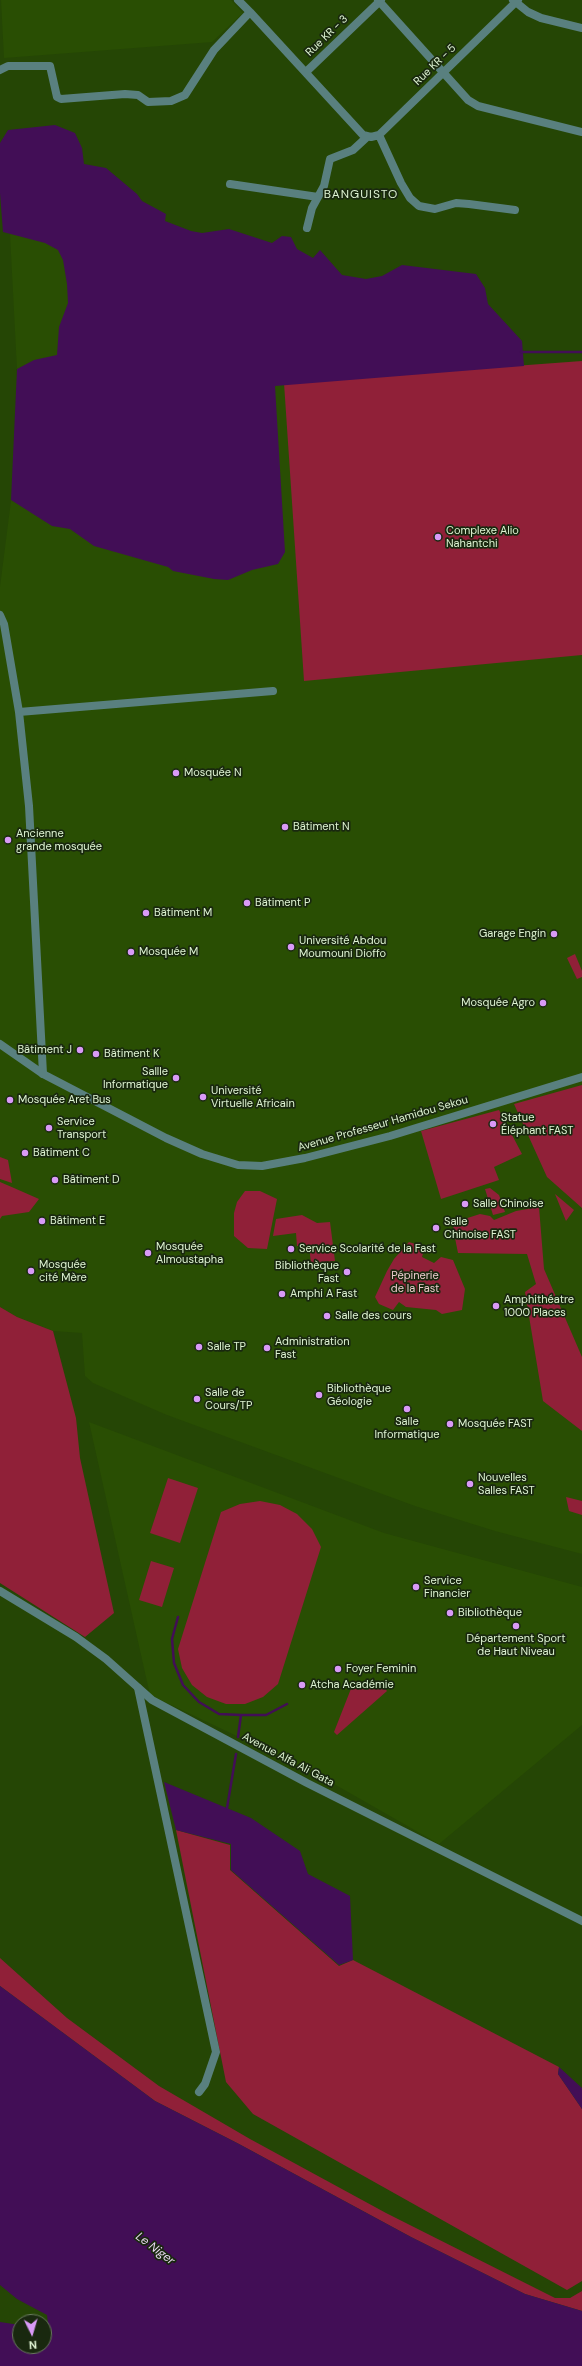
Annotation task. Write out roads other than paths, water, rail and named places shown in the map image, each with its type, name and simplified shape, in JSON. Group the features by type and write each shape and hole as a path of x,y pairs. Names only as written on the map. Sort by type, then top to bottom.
{"street":[{"path":"238,0 365,136"},
{"path":"380,1 459,92 478,106 582,132"},
{"name":"Rue KR - 3","path":"306,72 380,1"},
{"path":"515,1 541,18 582,28"},
{"name":"Rue KR - 5","path":"379,135 515,1"},
{"path":"0,70 8,66 48,65 52,68 57,97 61,99 125,94 138,95 148,102 172,101 185,95 214,50 250,12"},
{"path":"307,228 312,208 324,186 330,159 353,150 365,136 379,135 410,198 418,206 435,209 456,203 515,210"},
{"path":"230,184 318,197"},
{"path":"0,615 19,712 29,806 43,1074"},
{"path":"19,712 273,691"},
{"name":"Avenue Professeur Hamidou Sekou","path":"0,1044 43,1074 166,1138 202,1154 231,1163 262,1166 305,1158 390,1136 582,1077"},
{"name":"Avenue Alfa Ali Gata","path":"0,1591 76,1637 106,1659 152,1700 306,1782 582,1921"},
{"path":"138,1688 216,2052 204,2084 199,2092"}],"water":[{"path":"55,125 75,133 82,148 84,164 106,168 137,194 142,201 166,214 165,221 191,231 202,233 229,229 272,243 282,236 291,237 297,249 313,258 320,250 342,275 366,279 382,276 402,265 476,274 485,288 488,304 522,341 524,366 275,386 285,552 278,564 252,570 228,580 214,579 173,571 168,567 94,546 70,529 52,526 11,500 17,369 34,360 57,355 59,327 68,303 67,284 63,260 58,250 45,243 3,232 0,193 0,143 8,130"},
{"path":"164,1782 251,1818 300,1851 308,1874 350,1896 353,1960 339,1965 231,1870 231,1844 176,1830"},
{"name":"Le Niger","path":"0,1986 155,2101 239,2144 411,2237 525,2294 582,2311 582,2366 0,2366 0,2322 12,2324 12,2354 52,2354 52,2314 45,2314 17,2299 0,2285"},
{"path":"559,2067 582,2088 582,2109 558,2074"}],"waterway":[{"path":"521,352 582,352"},
{"path":"178,1617 172,1639 174,1663 183,1685 199,1702 219,1714 241,1715 266,1715 287,1704"},
{"path":"238,1737 241,1715"},
{"path":"227,1808 236,1754"}],"place":[{"name":"Complexe Alio Nahantchi","path":"438,537"},
{"name":"Mosquée N","path":"176,773"},
{"name":"Bâtiment N","path":"285,827"},
{"name":"Ancienne grande mosquée","path":"8,840"},
{"name":"Bâtiment P","path":"247,903"},
{"name":"Bâtiment M","path":"146,913"},
{"name":"Garage Engin","path":"554,934"},
{"name":"Université Abdou Moumouni Dioffo","path":"291,947"},
{"name":"Mosquée M","path":"131,952"},
{"name":"Mosquée Agro","path":"543,1003"},
{"name":"Bâtiment J","path":"80,1050"},
{"name":"Bâtiment K","path":"96,1054"},
{"name":"Sallle Informatique","path":"176,1078"},
{"name":"Université Virtuelle Africain","path":"203,1097"},
{"name":"Mosquée Aret Bus","path":"10,1100"},
{"name":"Statue Éléphant FAST","path":"493,1124"},
{"name":"Service Transport","path":"49,1128"},
{"name":"Bâtiment C","path":"25,1153"},
{"name":"Bâtiment D","path":"55,1180"},
{"name":"Salle Chinoise","path":"465,1204"},
{"name":"Bâtiment E","path":"42,1221"},
{"name":"Salle Chinoise FAST","path":"436,1228"},
{"name":"Service Scolarité de la Fast","path":"291,1249"},
{"name":"Mosquée Almoustapha","path":"148,1253"},
{"name":"Mosquée cité Mère","path":"31,1271"},
{"name":"Bibliothèque Fast","path":"347,1272"},
{"name":"Amphi A Fast","path":"282,1294"},
{"name":"Amphithéatre 1000 Places","path":"496,1306"},
{"name":"Salle des cours","path":"327,1316"},
{"name":"Salle TP","path":"199,1347"},
{"name":"Administration Fast","path":"267,1348"},
{"name":"Bibliothèque Géologie","path":"319,1395"},
{"name":"Salle de Cours/TP","path":"197,1399"},
{"name":"Salle Informatique","path":"407,1409"},
{"name":"Mosquée FAST","path":"450,1424"},
{"name":"Nouvelles Salles FAST","path":"470,1484"},
{"name":"Service Financier","path":"416,1587"},
{"name":"Bibliothèque","path":"450,1613"},
{"name":"Département Sport de Haut Niveau","path":"516,1626"},
{"name":"Foyer Feminin","path":"338,1669"},
{"name":"Atcha Académie","path":"302,1685"}],"district":[{"name":"BANGUISTO","path":"361,195"}],"park label":[{"name":"Pépinerie de la Fast","path":"415,1282"}]}
